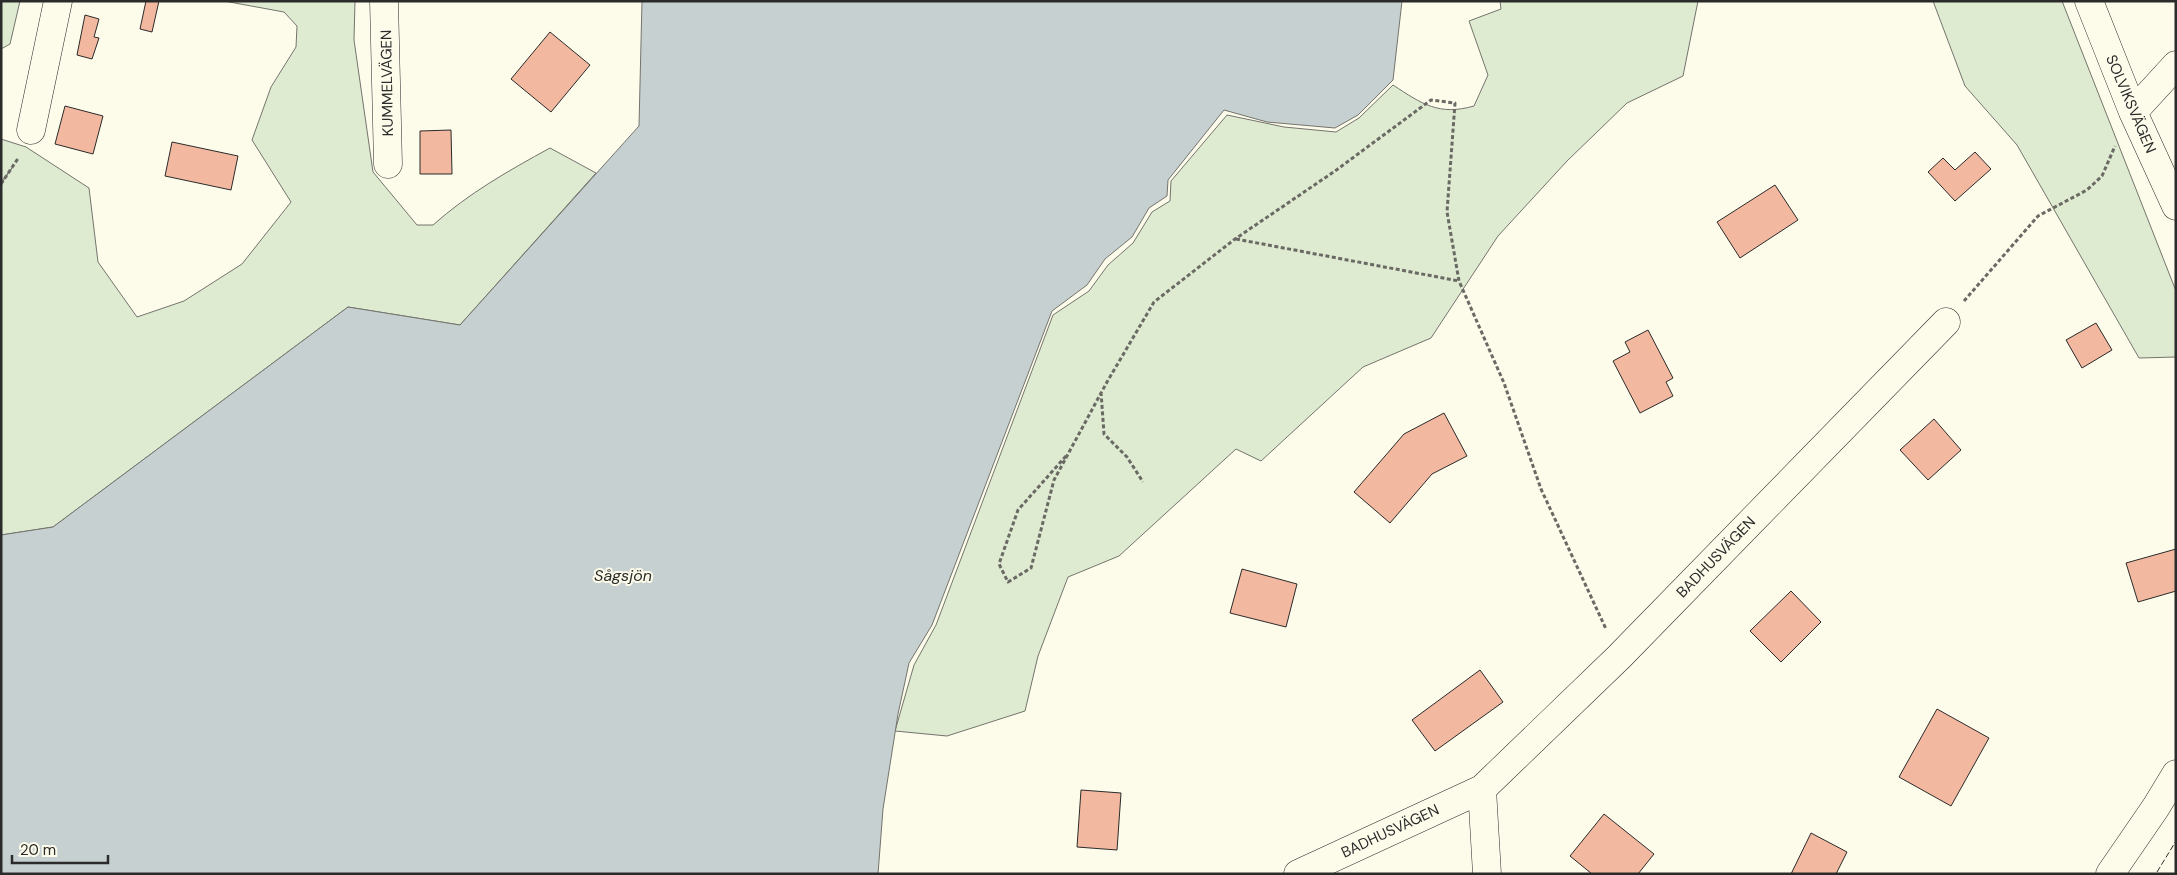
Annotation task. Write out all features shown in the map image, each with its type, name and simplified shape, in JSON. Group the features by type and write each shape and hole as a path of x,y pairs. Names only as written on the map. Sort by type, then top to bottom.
{"street":[{"path":"31,130 58,1"},
{"name":"KUMMELVÄGEN","path":"384,1 388,164"},
{"name":"SOLVIKSVÄGEN","path":"2089,1 2133,112 2176,206"},
{"path":"2133,112 2176,65"},
{"name":"BADHUSVÄGEN","path":"1298,874 1482,789 1619,657 1946,322"},
{"path":"2110,874 2176,774"},
{"path":"1482,789 1487,874"}],"path":[{"path":"1066,456 1018,510 998,564 1008,582 1031,568 1054,480 1101,391 1154,302 1235,239 1335,171 1431,100 1455,103 1447,212 1459,281 1504,383 1541,489 1619,657"},
{"path":"1946,322 2038,216 2087,190 2102,176 2125,122 2133,112"},
{"path":"1235,239 1459,281"},
{"path":"1101,391 1104,434 1127,457 1143,482"}],"green space":[{"path":"1,1 20,1 10,44 1,49"},
{"path":"224,1 355,1 354,40 373,172 417,225 433,225 475,193 550,148 596,173 460,325 348,307 53,527 1,535 1,184 12,168 1,182 1,139 26,147 89,188 98,262 137,317 184,301 242,264 291,202 252,140 271,87 296,47 297,26 284,12"},
{"path":"1500,1 1698,1 1683,76 1627,103 1567,161 1498,236 1431,338 1363,367 1261,461 1236,449 1119,556 1068,577 1038,656 1025,711 947,736 895,731 914,665 936,625 1053,315 1089,291 1108,265 1133,243 1152,212 1170,201 1171,181 1227,115 1284,127 1336,132 1359,118 1393,85 1422,103 1441,109 1462,109 1474,106 1488,75 1469,21 1501,9"},
{"path":"1933,1 2062,1 2176,291 2176,357 2139,358 2017,145 1965,86"}],"water":[{"name":"Sågsjön","path":"642,1 1402,1 1393,80 1358,115 1335,128 1267,122 1224,110 1168,180 1167,196 1149,208 1132,237 1105,259 1087,285 1052,311 932,625 909,663 898,714 883,809 878,874 1,874 1,535 53,527 348,307 460,325 639,126"}],"building":[{"path":"146,1 159,1 152,32 140,29"},
{"path":"85,15 99,19 94,37 99,38 92,59 77,55"},
{"path":"550,32 590,65 551,112 511,79"},
{"path":"65,106 103,116 93,154 55,144"},
{"path":"451,130 452,174 420,174 420,131"},
{"path":"172,142 238,156 231,190 165,176"},
{"path":"1975,152 1991,169 1955,201 1928,172 1943,158 1955,170"},
{"path":"1775,185 1798,220 1740,258 1717,222"},
{"path":"2096,323 2112,350 2082,368 2066,340"},
{"path":"1648,330 1673,378 1666,382 1673,396 1640,413 1613,361 1630,352 1625,342"},
{"path":"1444,413 1467,456 1432,474 1390,523 1354,492 1404,434"},
{"path":"1934,419 1961,450 1928,480 1900,450"},
{"path":"2176,549 2176,591 2138,602 2126,563"},
{"path":"1242,569 1297,584 1286,627 1230,613"},
{"path":"1791,591 1821,622 1781,662 1750,631"},
{"path":"1480,670 1503,702 1435,751 1412,720"},
{"path":"1937,709 1989,738 1951,806 1899,777"},
{"path":"1081,790 1121,793 1117,850 1077,847"},
{"path":"1604,814 1654,854 1638,874 1592,874 1570,856"},
{"path":"1811,833 1847,852 1836,874 1791,874"}],"fence":[{"path":"2157,872 2176,841"}]}
